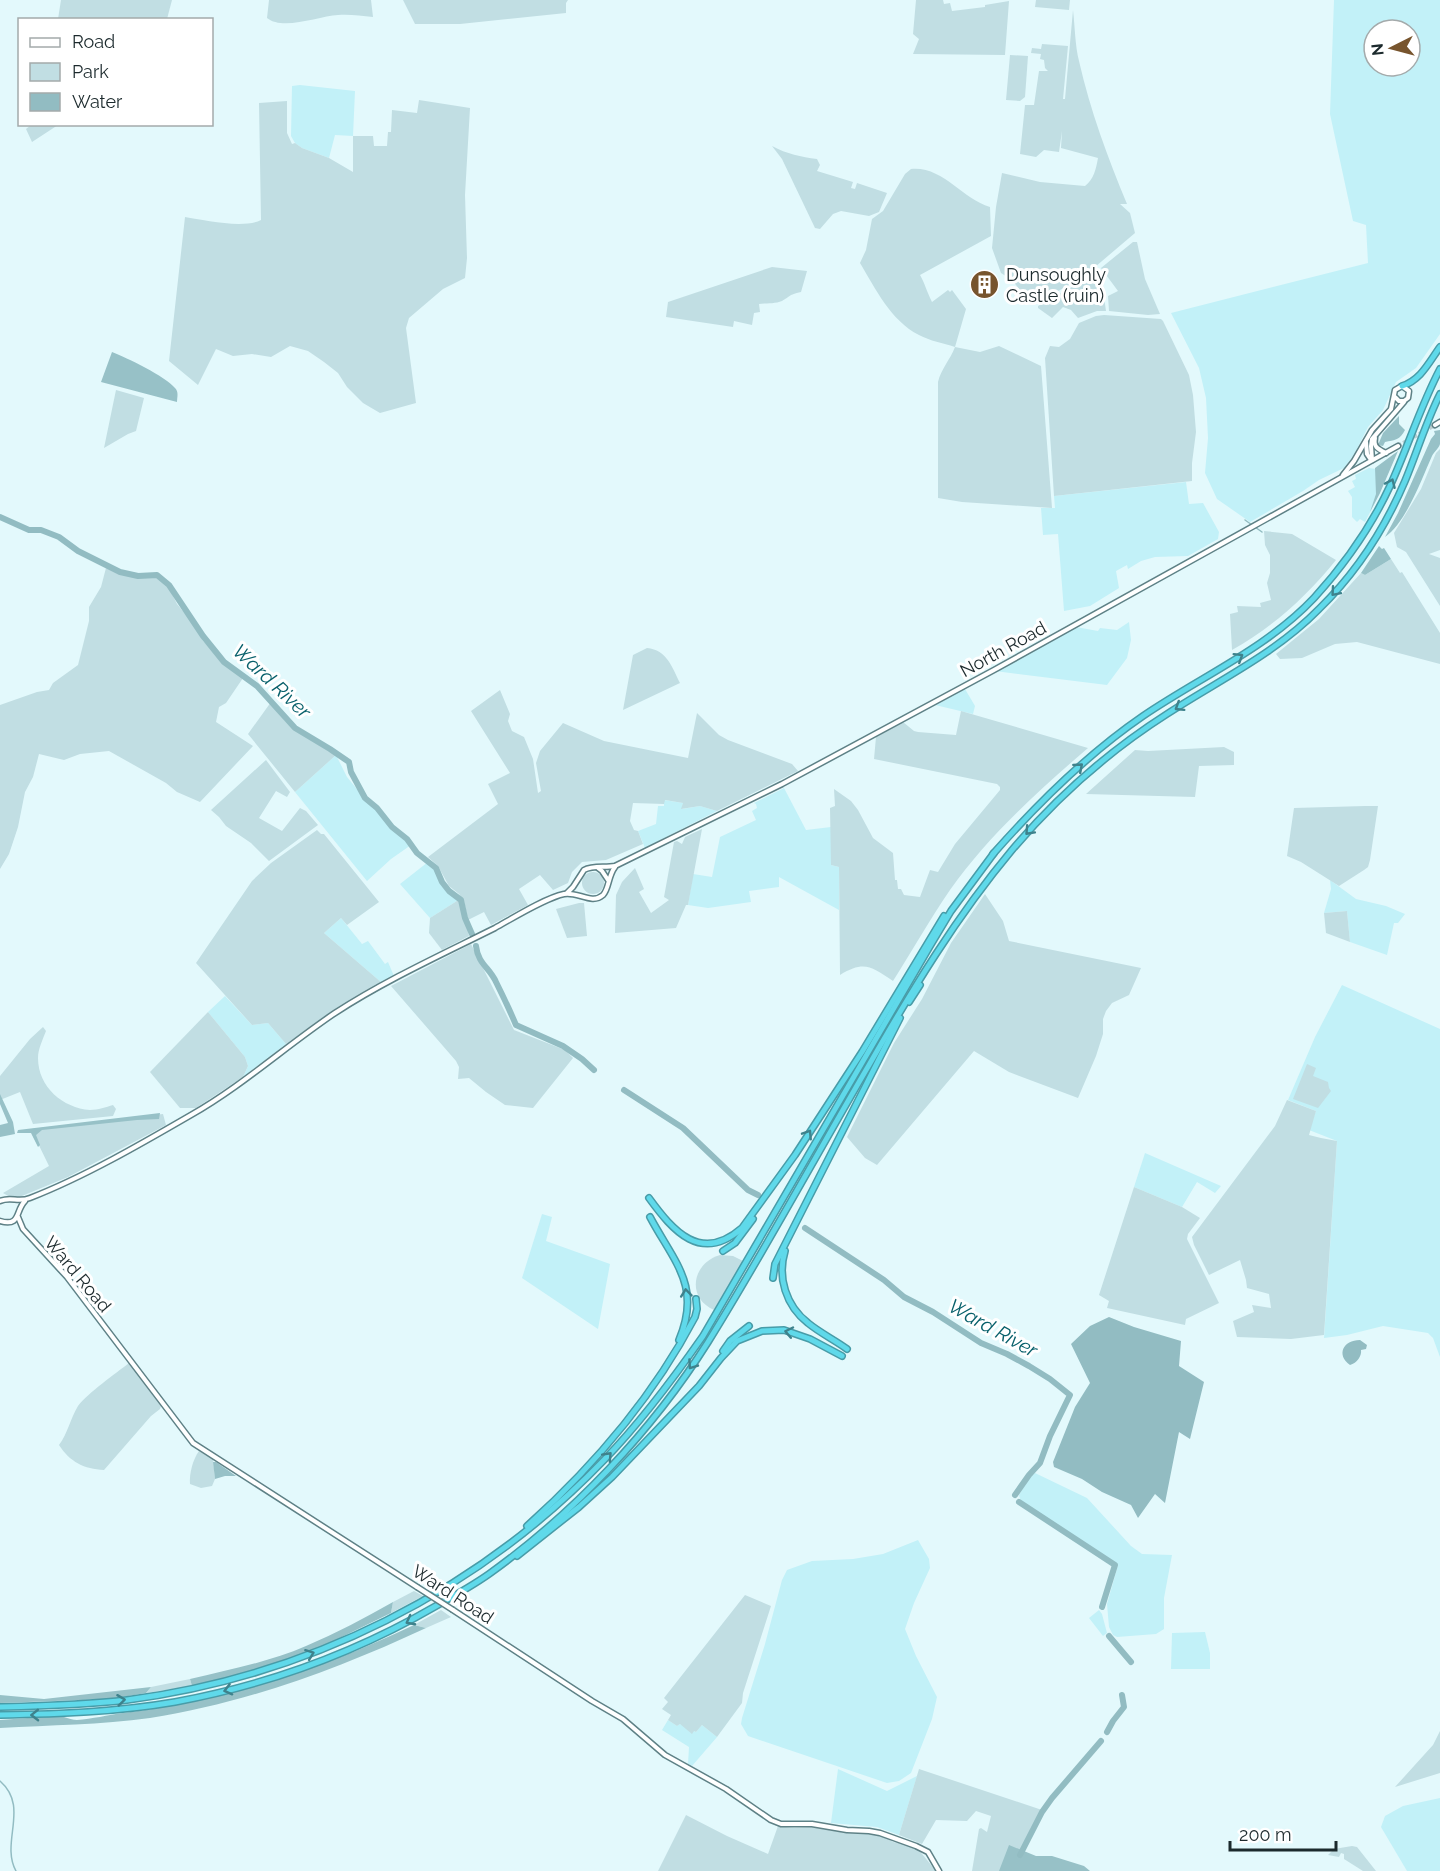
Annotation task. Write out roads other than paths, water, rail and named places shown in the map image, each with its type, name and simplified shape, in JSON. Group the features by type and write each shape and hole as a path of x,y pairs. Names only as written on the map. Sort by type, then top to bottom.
{"highway":[{"path":"1402,386 1420,376 1440,347"},
{"path":"723,1251 735,1244 741,1237 861,1052 932,933 952,904 1032,811 1095,753 1142,717 1265,640 1312,600 1353,550 1381,504 1423,402 1440,369"},
{"path":"487,1575 543,1530 596,1482 633,1442 694,1362 738,1292 910,993 959,919 1017,844 1080,780 1124,745 1165,715 1267,653 1322,606 1357,565 1384,523 1405,480 1440,394"},
{"path":"0,1707 126,1700 197,1688 310,1655 406,1611 467,1574 523,1534 577,1487 629,1432 688,1358 730,1291 951,911 994,854"},
{"path":"773,1278 775,1264 900,1018 959,919"},
{"path":"649,1198 669,1224 690,1240 704,1242 725,1239 747,1222 795,1155"},
{"path":"650,1217 682,1273 688,1306 684,1328 653,1385"},
{"path":"796,1225 783,1260 781,1274 785,1290 802,1318 847,1349"},
{"path":"467,1574 522,1531 575,1481 609,1443 653,1385 695,1317 696,1299"},
{"path":"690,1395 730,1341 749,1326"},
{"path":"0,1715 118,1710 174,1702 245,1686 322,1661 416,1618 487,1575 537,1541 612,1477 690,1395 732,1346 743,1338 762,1330 784,1330 842,1356"}],"main road":[{"path":"1340,478 1354,461 1372,430 1390,410 1395,390 1402,386 1407,388 1408,398 1371,442 1372,460"},
{"path":"1395,397 1399,402 1404,401"},
{"path":"1435,425 1440,422"},
{"path":"1376,435 1375,446 1386,453"},
{"path":"1366,441 1366,449 1372,460"},
{"name":"North Road","path":"597,868 615,866 789,780 994,670 1398,446"},
{"path":"0,1221 12,1222 18,1217 19,1210 28,1199 88,1171 194,1114 338,1012 396,979 558,896 567,893 591,899 602,896 607,890 608,880 615,866"},
{"path":"567,893 584,870 593,867 602,871 608,880"},
{"path":"577,882 579,892 583,896"},
{"path":"0,1195 15,1201 28,1199"},
{"path":"0,1201 7,1198"},
{"path":"15,1201 19,1210"},
{"name":"Ward Road","path":"18,1217 23,1229"},
{"name":"Ward Road","path":"12,1222 23,1229 67,1277 193,1443 623,1719 665,1755 726,1789 771,1820 781,1824 812,1824 880,1833 928,1852 939,1871"}],"water":[{"path":"1109,1317 1181,1341 1179,1366 1204,1382 1190,1439 1179,1432 1165,1503 1155,1494 1138,1518 1131,1505 1054,1467 1053,1462 1075,1407 1090,1383 1071,1344 1090,1326"},
{"path":"1360,1340 1367,1345 1366,1349 1361,1350 1361,1355 1355,1363 1350,1365 1343,1357 1343,1349 1349,1342"}],"waterway":[{"name":"Ward River","path":"0,517 29,530 41,530 59,537 78,551 120,572 138,576 157,575 169,585 203,636 224,662 257,686 295,728 349,762 351,772 365,798 377,808 392,827 407,839 417,853 436,868 449,891 461,900 472,934"},
{"path":"1245,520 1262,532"},
{"name":"Ward River","path":"476,946 479,957 494,977 516,1025 563,1046 594,1070"},
{"name":"Ward River","path":"624,1090 683,1128 748,1190 758,1195"},
{"name":"Ward River","path":"805,1228 884,1280 904,1297 933,1312 981,1343 1029,1366 1070,1395 1040,1463 1015,1495"},
{"name":"Ward River","path":"1019,1502 1115,1565 1102,1607"},
{"name":"Ward River","path":"1109,1636 1131,1662"},
{"name":"Ward River","path":"1107,1732 1124,1707 1122,1695"},
{"name":"Ward River","path":"1020,1855 1042,1812 1101,1741"},
{"path":"0,1781 9,1791 13,1802 11,1848 16,1871"}],"tunnel":[{"path":"1398,446 1435,425"}],"place":[{"name":"Dunsoughly Castle (ruin)","path":"985,284"}]}
